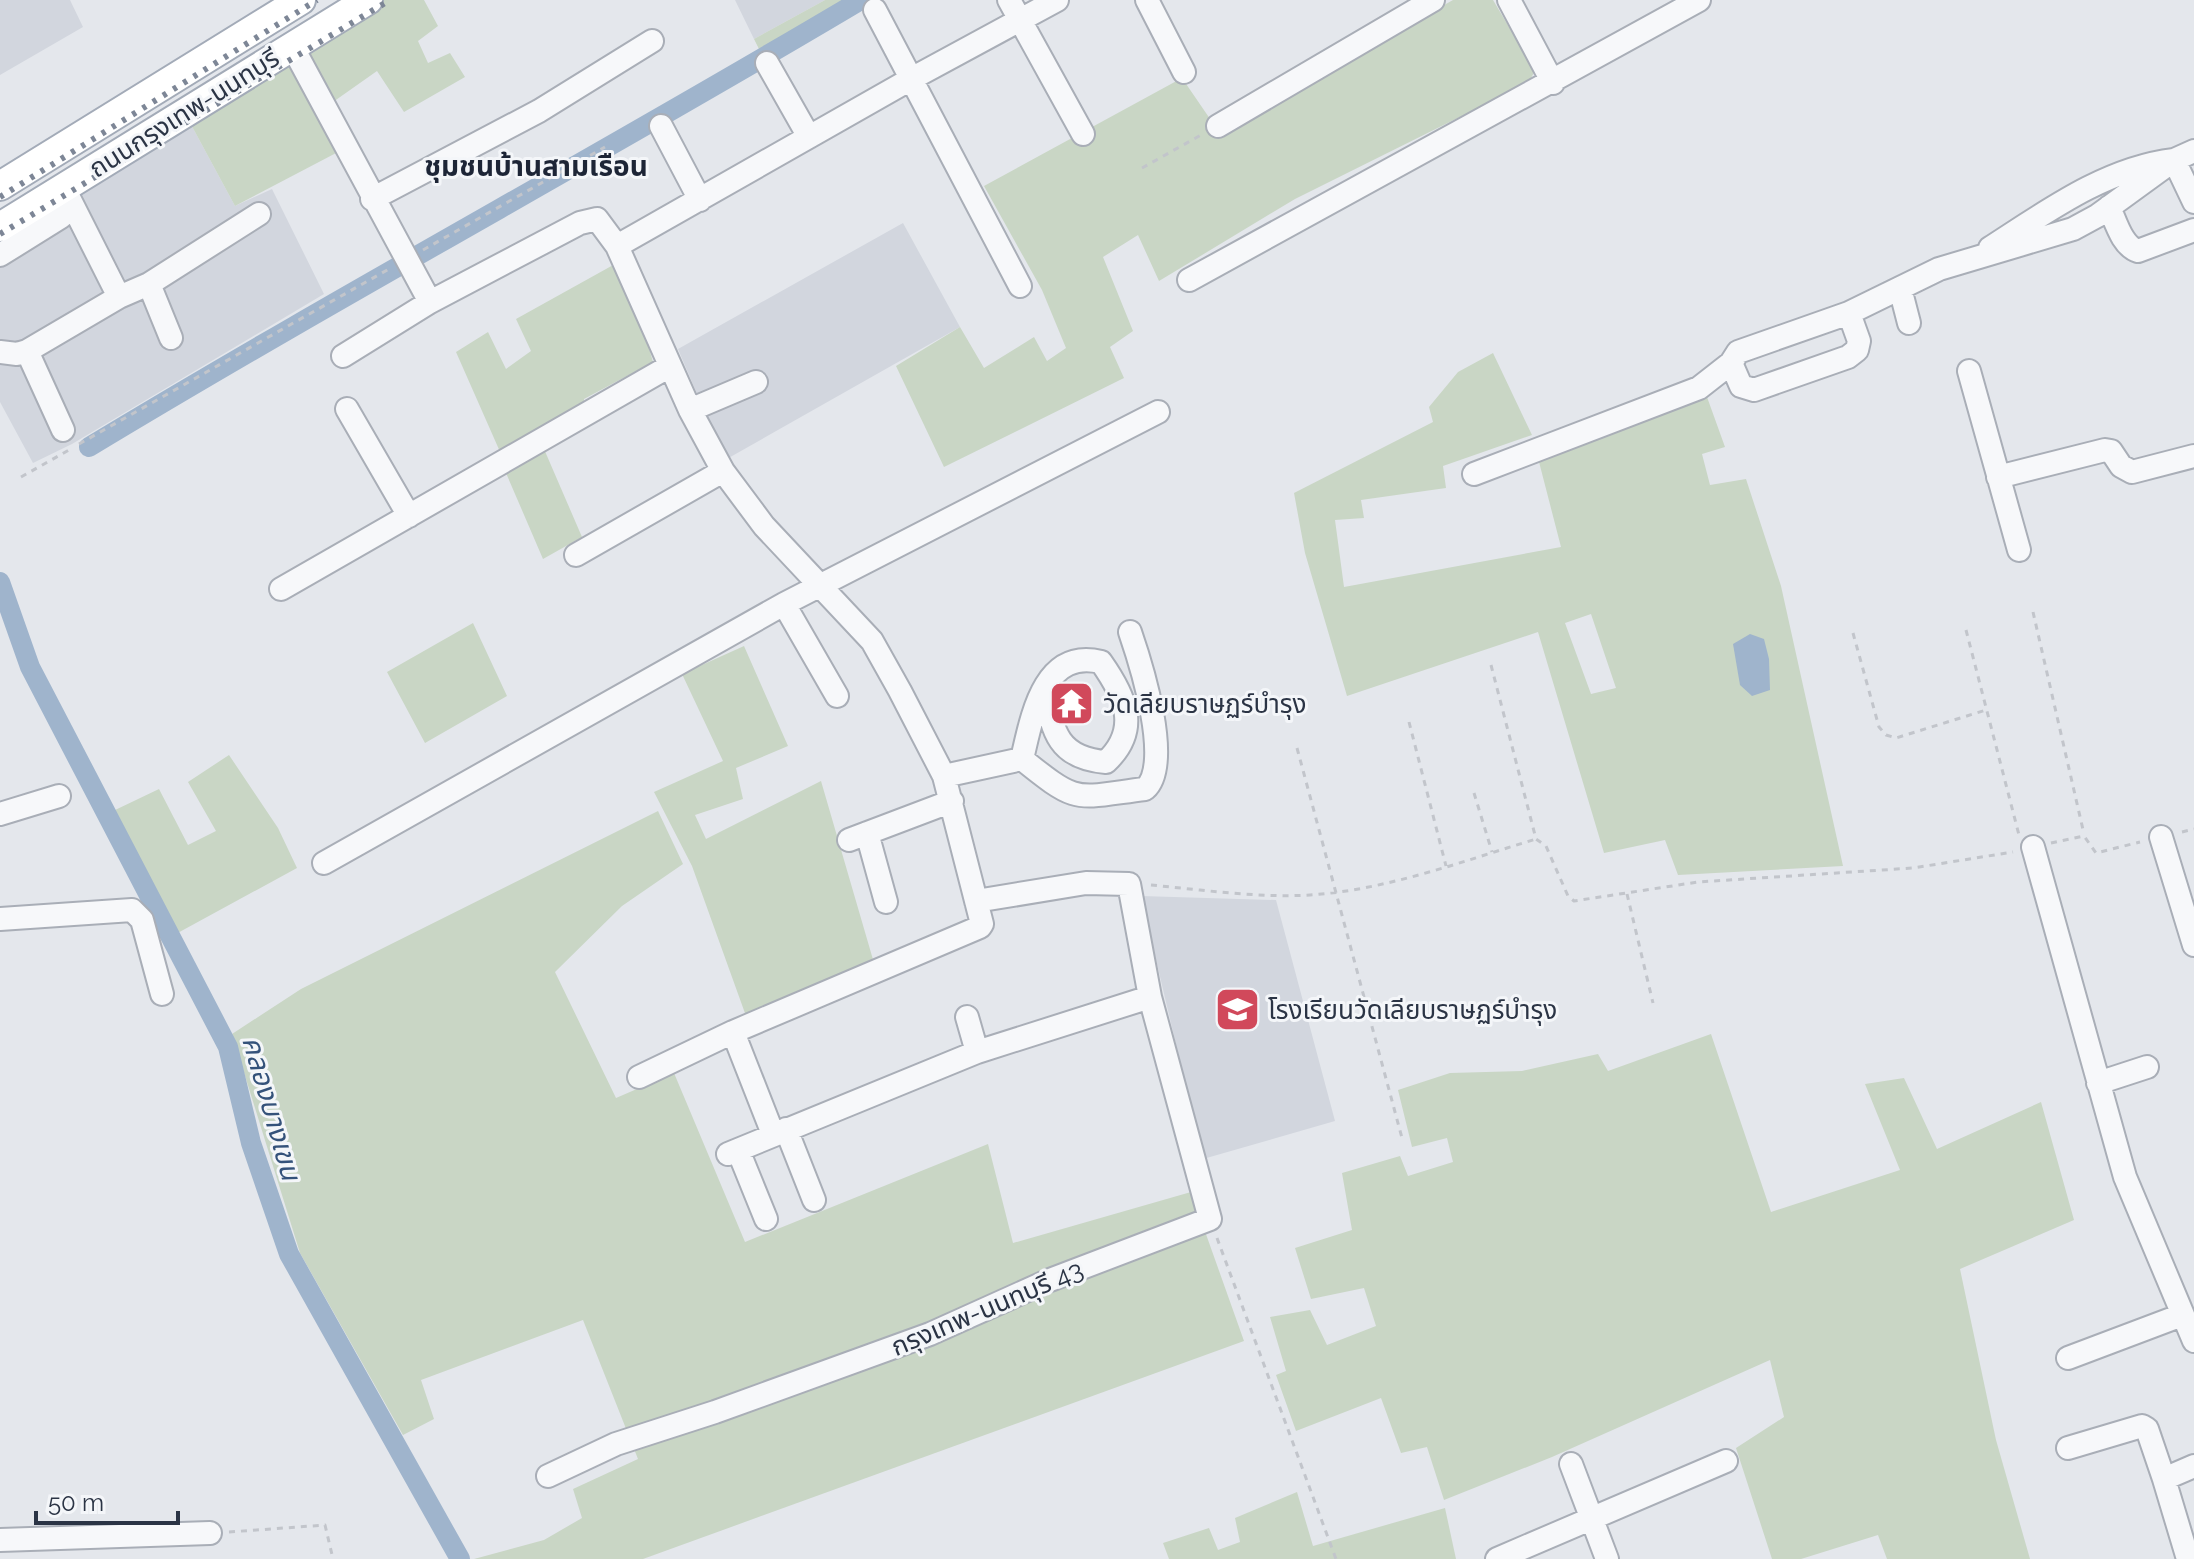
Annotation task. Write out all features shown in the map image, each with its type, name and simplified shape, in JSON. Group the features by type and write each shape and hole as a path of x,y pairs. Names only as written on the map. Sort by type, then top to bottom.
{"main road":[{"name":"ถนนกรุงเทพ-นนทบุรี","path":"0,186 301,0"},
{"name":"ถนนกรุงเทพ-นนทบุรี","path":"0,227 368,0"}],"street":[{"path":"617,246 911,79 1014,10 1057,0"},
{"path":"1147,0 1184,72"},
{"path":"1218,126 1433,0"},
{"path":"1509,0 1553,83"},
{"path":"1189,280 1553,83 1699,0"},
{"path":"875,10 1020,286"},
{"path":"1014,10 1083,134"},
{"path":"372,199 539,111 652,41"},
{"path":"292,46 430,302"},
{"path":"767,63 809,137"},
{"path":"661,126 700,200"},
{"path":"2184,155 2194,202"},
{"path":"1474,474 1699,388 1731,363 1738,352 1849,313 1979,255 2053,237 2109,207 2184,155"},
{"path":"1979,255 2043,213 2090,188 2141,166 2184,155"},
{"path":"0,255 61,217 58,192"},
{"path":"58,192 119,297"},
{"path":"2109,207 2130,249 2138,251 2194,230"},
{"path":"0,352 17,354 27,351 119,297 149,284 259,214"},
{"path":"343,356 430,302 593,218 606,227 690,410 723,471 764,526 872,641 944,776 982,924 978,929 733,1032 639,1077"},
{"path":"149,284 171,338"},
{"path":"1900,288 1909,323"},
{"path":"1731,363 1741,386 1754,390 1848,357 1857,350 1859,341 1849,313"},
{"path":"27,351 63,430"},
{"path":"281,589 670,366"},
{"path":"1969,371 2019,550"},
{"path":"690,410 756,382"},
{"path":"347,409 409,516"},
{"path":"324,863 784,604 1158,412"},
{"path":"1998,477 2105,450 2111,451 2121,466 2132,472 2194,456"},
{"path":"576,555 723,471"},
{"path":"784,604 837,696"},
{"path":"1022,759 1059,788 1080,797 1145,789 1150,784 1155,762 1151,705 1130,632"},
{"path":"1022,759 1031,721 1055,670 1065,662 1076,659 1101,662 1125,703 1127,717 1120,749 1106,762 1082,758 1065,747 1052,729 1045,692"},
{"path":"944,776 1022,759"},
{"path":"0,814 59,796"},
{"path":"886,902 858,836 952,801"},
{"path":"2161,837 2194,945"},
{"path":"2028,848 2125,1177 2194,1341"},
{"path":"976,901 1086,883 1129,884 1150,997 1210,1219"},
{"path":"0,919 132,910 142,920 162,994"},
{"path":"766,1219 733,1152 977,1052 1150,997"},
{"path":"967,1017 977,1052"},
{"path":"733,1032 814,1200"},
{"path":"2098,1083 2147,1067"},
{"name":"กรุงเทพ-นนทบุรี 43","path":"548,1476 616,1444 715,1412 930,1334 1050,1280 1210,1219"},
{"path":"2068,1358 2182,1315"},
{"path":"2068,1448 2145,1426 2188,1559"},
{"path":"1497,1559 1726,1461"},
{"path":"1571,1464 1607,1559"},
{"path":"2164,1479 2194,1466"},
{"path":"0,1540 210,1533"}],"path":[{"path":"1142,168 1218,126"},
{"path":"21,477 605,147"},
{"path":"2033,612 2084,836 2096,853 2194,829"},
{"path":"1966,630 1986,710 2028,848"},
{"path":"1853,633 1879,727 1886,735 1896,738 1986,710"},
{"path":"1491,665 1536,839 1546,846 1568,896 1574,901 1698,882 1913,868 2084,836"},
{"path":"1409,722 1446,866"},
{"path":"1297,748 1402,1138"},
{"path":"1474,793 1492,852"},
{"path":"1129,884 1254,894 1336,892 1446,866 1536,839"},
{"path":"1627,893 1653,1003"},
{"path":"1210,1219 1336,1559"},
{"path":"210,1533 325,1525 333,1559"}],"shaded area":[{"path":"0,0 70,0 83,27 0,75"},
{"path":"735,0 825,0 754,39"},
{"path":"188,119 235,206 272,189 324,294 72,444 33,463 0,402 0,238"},
{"path":"903,223 960,327 725,460 678,349"},
{"name":"โรงเรียนวัดเลียบราษฏร์บำรุง","path":"1141,896 1276,900 1335,1121 1203,1159"}],"green space":[{"path":"383,0 424,0 438,26 418,41 428,63 450,53 465,77 404,112 377,71 333,102 304,45"},
{"path":"825,0 878,0 780,58 760,51 754,39"},
{"path":"1453,0 1493,0 1535,71 1528,83 1295,199 1159,281 1138,235 1103,257 1133,331 1110,347 1124,378 944,467 896,366 960,327 984,368 1034,337 1047,361 1066,348 1042,290 984,186 1182,78 1219,132"},
{"path":"291,56 338,152 235,206 188,119"},
{"path":"615,264 638,310 653,362 584,399 584,409 501,454 456,352 488,332 506,369 531,351 516,319"},
{"path":"1493,353 1532,435 1443,466 1446,488 1361,500 1364,518 1335,520 1344,587 1561,547 1538,458 1707,397 1725,447 1702,454 1710,485 1746,479 1781,586 1843,866 1678,875 1665,840 1604,853 1538,632 1347,696 1305,553 1294,493 1433,422 1429,407 1458,372","holes":["1591,614 1616,688 1591,694 1565,623"]},
{"path":"544,449 582,537 543,559 506,473"},
{"path":"473,623 507,696 425,743 387,672"},
{"path":"744,646 788,746 736,768 743,799 695,815 706,839 821,781 874,963 746,1016 692,866 654,792 723,761 682,674"},
{"path":"229,755 278,828 297,868 174,935 113,811 159,789 188,845 216,831 188,782"},
{"path":"658,811 683,864 622,906 555,972 616,1098 674,1073 745,1242 988,1144 1013,1243 1191,1192 1244,1341 643,1559 474,1559 544,1540 582,1518 573,1489 638,1459 583,1320 421,1380 434,1419 403,1435 300,1253 232,1034 301,989"},
{"path":"1711,1034 1771,1212 1900,1170 1865,1084 1904,1078 1937,1149 2041,1102 2074,1220 1960,1269 1996,1440 2030,1559 1887,1559 1878,1535 1801,1559 1772,1559 1736,1448 1784,1417 1770,1360 1552,1457 1444,1500 1427,1447 1401,1453 1381,1398 1296,1431 1276,1375 1286,1371 1270,1317 1310,1310 1327,1345 1376,1326 1364,1288 1311,1299 1295,1248 1352,1230 1342,1173 1400,1156 1408,1176 1453,1162 1447,1138 1412,1147 1398,1090 1450,1073 1522,1071 1598,1054 1608,1071"},
{"path":"1297,1492 1313,1546 1445,1508 1456,1559 1169,1559 1163,1543 1209,1528 1218,1550 1240,1542 1235,1518"}],"water":[{"path":"1750,634 1764,639 1769,659 1770,690 1752,696 1740,685 1733,644"}],"waterway":[{"path":"89,447 861,0"},
{"name":"คลองบางเขน","path":"0,582 30,667 228,1047 251,1143 289,1254 460,1559"}],"railway":[{"path":"0,197 317,0"},
{"path":"0,234 390,0"}],"place":[{"name":"วัดเลียบราษฏร์บำรุง","path":"1072,704"},
{"name":"โรงเรียนวัดเลียบราษฏร์บำรุง","path":"1237,1010"}],"district":[{"name":"ชุมชนบ้านสามเรือน","path":"536,166"}]}
